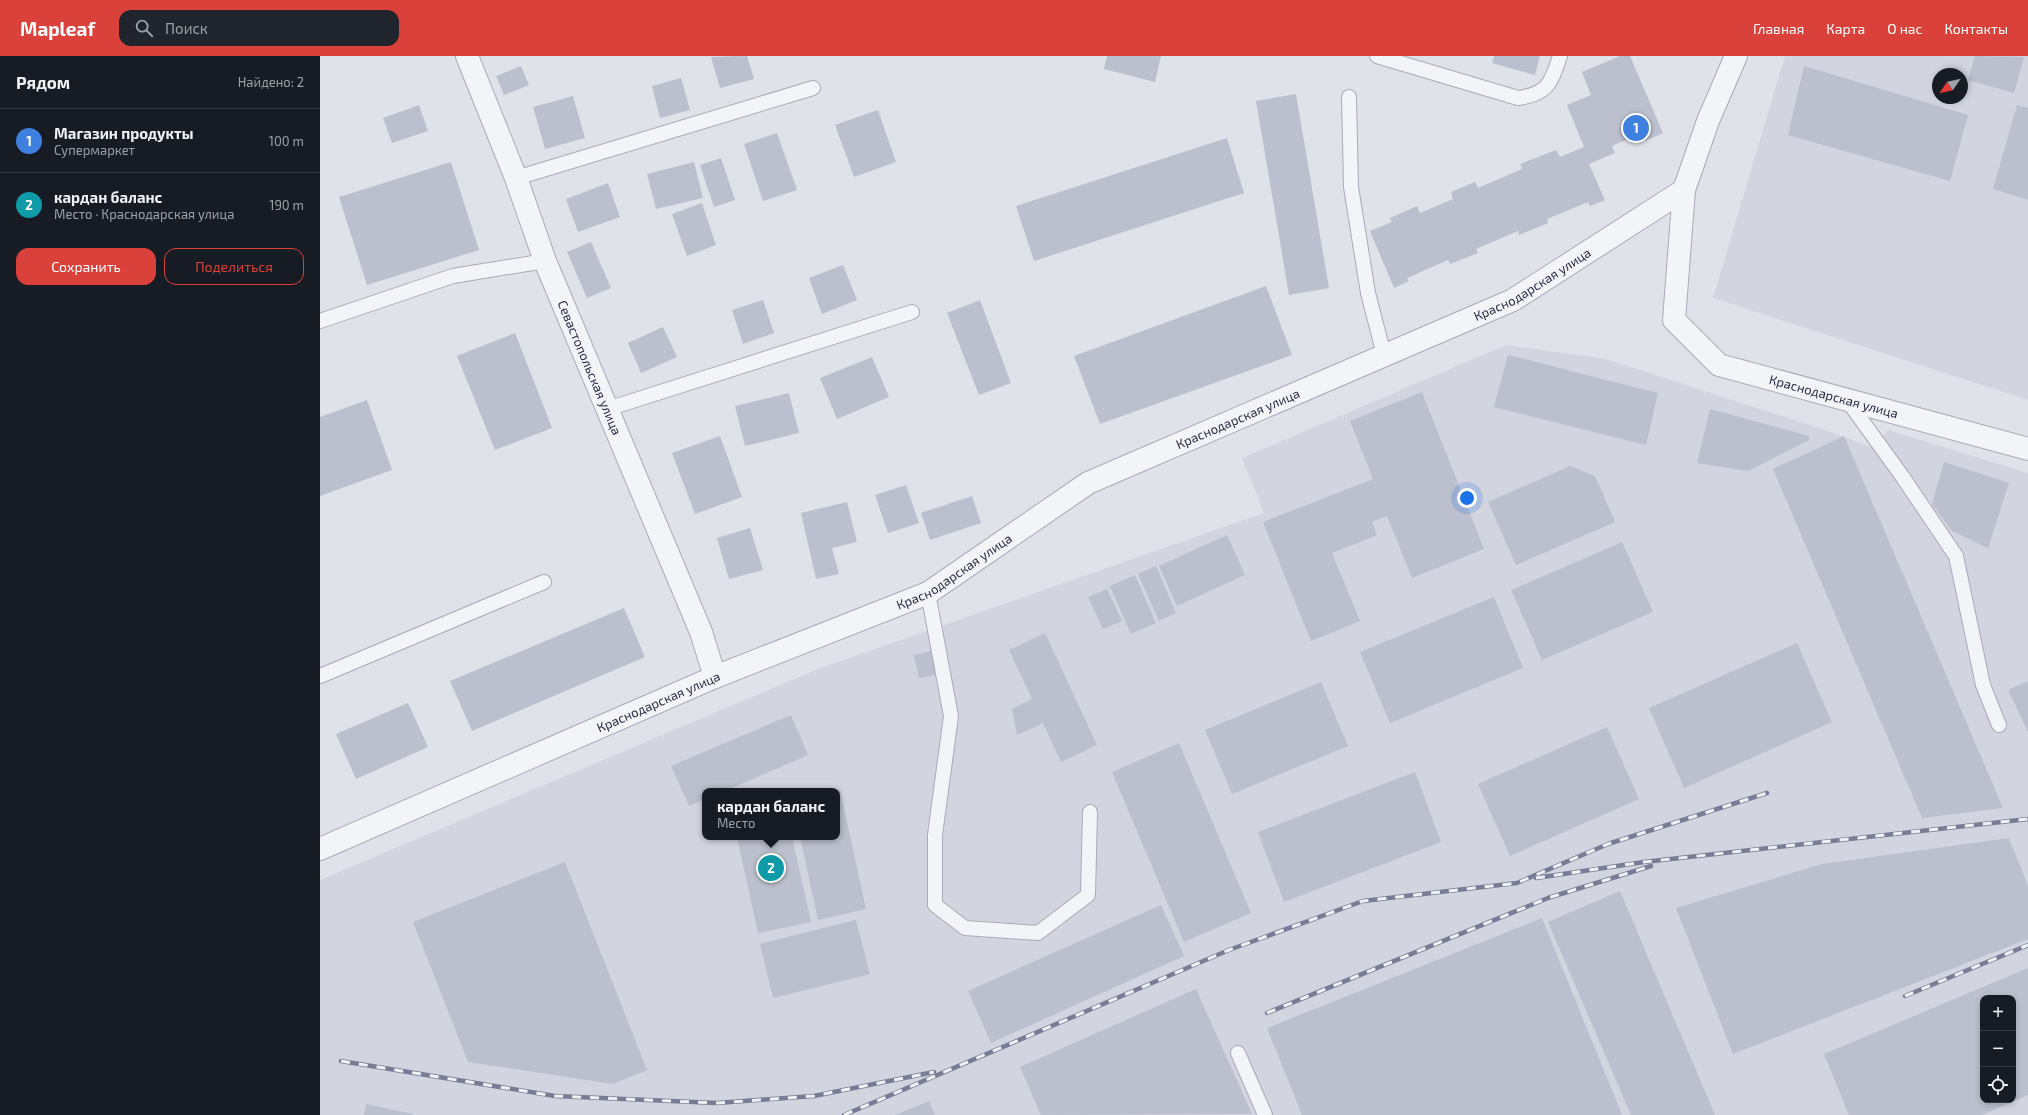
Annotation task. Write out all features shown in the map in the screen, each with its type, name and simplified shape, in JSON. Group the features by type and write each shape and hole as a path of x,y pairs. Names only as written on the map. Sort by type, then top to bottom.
{"street":[{"name":"Севастопольская улица","path":"468,56 516,178 545,261 701,632 715,677"},
{"path":"1684,190 1708,120 1736,56"},
{"name":"Краснодарская улица","path":"320,849 715,677 928,593 1088,483 1513,300 1684,190"},
{"name":"Краснодарская улица","path":"1684,190 1674,320 1718,365 2028,449"}],"lane":[{"path":"1377,56 1518,98 1535,96 1552,80 1560,56"},
{"path":"516,178 813,88"},
{"path":"1349,97 1351,187 1368,293 1384,355"},
{"path":"320,320 453,276 545,261"},
{"path":"607,409 912,312"},
{"path":"1847,400 1902,476 1956,556 1982,685 1999,725"},
{"path":"320,676 544,582"},
{"path":"928,593 952,716 935,835 935,905 965,928 1038,933 1088,895 1090,812"},
{"path":"1238,1053 1265,1115"}],"shaded area":[{"path":"1785,56 2028,56 2028,400 1713,298"},
{"path":"1506,345 1606,359 1834,433 1872,447 1888,430 2028,473 2028,1115 320,1115 320,880 818,669 1264,513 1242,458"}],"building":[{"path":"747,56 754,79 720,88 711,57"},
{"path":"1107,56 1161,56 1155,82 1104,69"},
{"path":"1494,56 1540,56 1535,75 1492,63"},
{"path":"1620,56 1630,56 1663,133 1645,141 1642,133 1612,146 1615,153 1589,164 1605,200 1590,206 1588,202 1547,219 1548,223 1519,235 1518,231 1476,249 1478,253 1450,264 1448,260 1407,278 1409,281 1394,288 1370,231 1392,222 1390,218 1417,206 1420,213 1453,199 1451,192 1475,182 1478,188 1522,169 1520,164 1556,150 1560,157 1584,147 1567,105 1591,95 1582,72"},
{"path":"1975,56 2024,57 2014,93 1968,80"},
{"path":"521,66 529,85 504,95 496,76"},
{"path":"1804,66 1968,115 1950,181 1788,135"},
{"path":"681,78 690,110 660,118 652,86"},
{"path":"1296,94 1329,288 1289,295 1256,101"},
{"path":"573,96 585,138 545,149 533,107"},
{"path":"419,105 428,131 392,143 383,118"},
{"path":"2017,105 2028,108 2028,200 1993,189"},
{"path":"878,110 896,162 854,177 835,125"},
{"path":"777,133 797,190 763,201 744,144"},
{"path":"1227,138 1244,193 1034,261 1016,206"},
{"path":"721,158 735,200 714,207 700,165"},
{"path":"451,162 479,250 367,285 339,197"},
{"path":"694,162 703,198 656,209 647,174"},
{"path":"608,183 620,217 578,232 566,199"},
{"path":"702,203 716,245 687,256 672,214"},
{"path":"591,242 611,288 587,298 567,252"},
{"path":"843,265 857,300 822,314 809,278"},
{"path":"1266,286 1292,355 1100,424 1074,356"},
{"path":"763,300 774,333 743,344 732,310"},
{"path":"980,300 1011,383 979,395 947,313"},
{"path":"663,327 677,357 641,373 628,343"},
{"path":"515,333 552,428 495,450 457,356"},
{"path":"1508,355 1658,393 1646,445 1494,407"},
{"path":"872,357 889,397 837,419 820,378"},
{"path":"1422,392 1484,549 1412,578 1387,516 1372,522 1377,535 1332,553 1360,621 1311,641 1263,522 1373,479 1350,421"},
{"path":"789,393 799,433 745,446 735,406"},
{"path":"367,400 392,470 320,496 320,417"},
{"path":"1710,409 1809,436 1809,440 1748,471 1697,463"},
{"path":"720,436 742,497 695,514 672,453"},
{"path":"1844,436 2003,808 1922,818 1773,469"},
{"path":"1944,462 2009,483 1988,548 1952,531 1932,504"},
{"path":"1570,466 1595,476 1615,522 1516,565 1488,502"},
{"path":"906,485 919,523 888,533 875,495"},
{"path":"972,496 981,523 930,540 921,513"},
{"path":"847,502 857,542 832,548 839,574 816,579 801,513"},
{"path":"750,528 763,570 729,579 717,538"},
{"path":"1227,535 1245,575 1177,606 1159,566"},
{"path":"1622,542 1653,612 1542,660 1511,590"},
{"path":"1156,566 1176,613 1159,621 1138,574"},
{"path":"1135,575 1156,623 1131,634 1110,586"},
{"path":"1107,589 1122,621 1103,629 1088,597"},
{"path":"1494,597 1523,668 1390,723 1360,652"},
{"path":"624,608 645,657 472,731 450,681"},
{"path":"1045,633 1097,745 1061,762 1043,723 1017,735 1012,709 1032,699 1009,650"},
{"path":"1797,643 1832,722 1684,788 1649,708"},
{"path":"935,650 941,674 919,678 914,655"},
{"path":"2028,681 2028,732 2008,690"},
{"path":"1321,682 1348,746 1232,794 1205,730"},
{"path":"408,703 428,747 356,779 336,734"},
{"path":"791,715 808,755 732,788 702,788 702,800 689,806 671,766"},
{"path":"1607,727 1639,799 1510,856 1478,784"},
{"path":"1179,743 1251,913 1184,942 1112,772"},
{"path":"1415,772 1441,842 1284,902 1258,832"},
{"path":"840,790 866,909 818,920 801,840 840,840"},
{"path":"2009,838 2028,886 2028,939 1733,1054 1676,908 1822,864"},
{"path":"738,840 793,840 811,922 758,933"},
{"path":"565,862 647,1070 613,1084 468,1062 413,922"},
{"path":"1620,891 1715,1115 1631,1115 1548,922"},
{"path":"1161,905 1184,956 991,1043 968,991"},
{"path":"1542,918 1622,1115 1302,1115 1267,1028"},
{"path":"856,920 870,974 773,998 760,944"},
{"path":"2028,968 2028,1095 2016,1100 2016,995 1980,995 1980,1103 2010,1103 1982,1115 1849,1115 1824,1054"},
{"path":"1196,989 1252,1114 1041,1115 1020,1067"},
{"path":"929,1101 935,1115 895,1115"},
{"path":"366,1104 413,1114 413,1115 364,1115"}],"railway":[{"path":"844,1115 1229,950 1363,901 1517,883 1608,844 1767,793"},
{"path":"1536,878 1644,862 2028,819"},
{"path":"1267,1013 1548,898 1651,866"},
{"path":"1905,996 2028,945"},
{"path":"341,1061 555,1096 717,1103 814,1096 934,1072"}],"place":[{"name":"Магазин продукты","path":"1636,128"},
{"name":"кардан баланс","path":"771,868"}]}
